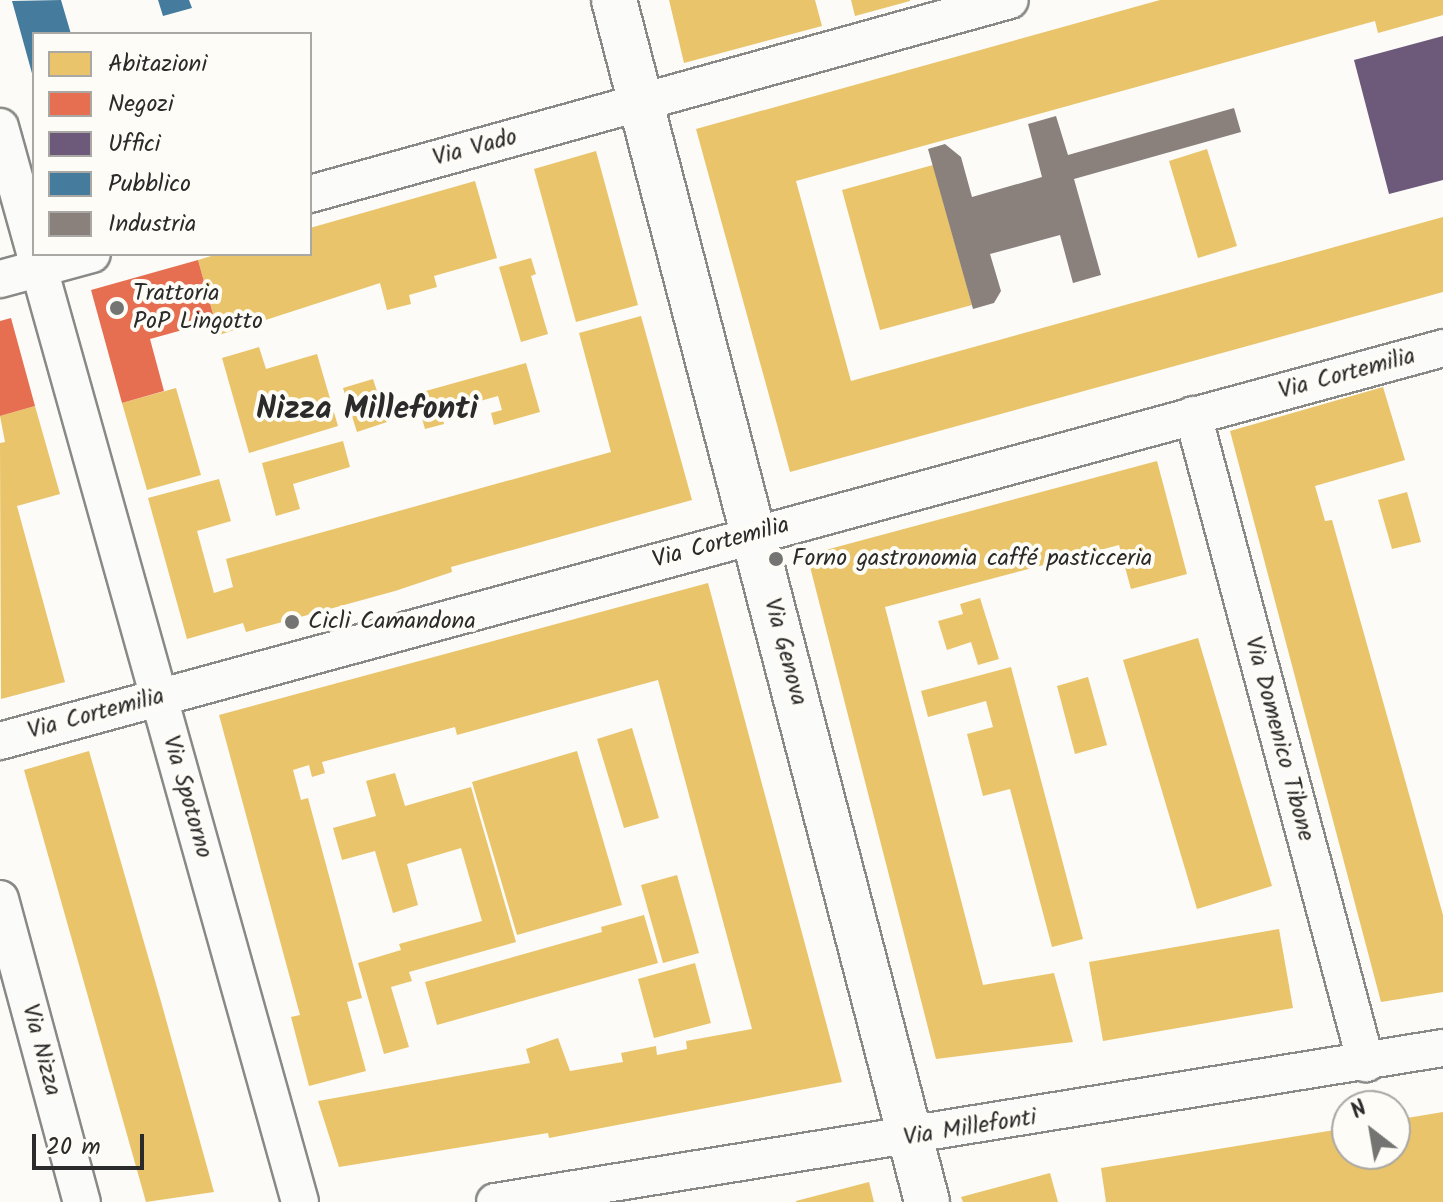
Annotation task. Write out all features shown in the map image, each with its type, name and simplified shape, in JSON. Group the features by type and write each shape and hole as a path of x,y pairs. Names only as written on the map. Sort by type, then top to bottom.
{"street":[{"name":"Via Genova","path":"614,0 927,1202"},
{"path":"640,102 1010,0"},
{"name":"Via Vado","path":"312,193 640,102"},
{"name":"Via Spotorno","path":"0,127 32,243"},
{"path":"0,279 36,257"},
{"name":"Via Spotorno","path":"36,257 300,1202"},
{"name":"Via Cortemilia","path":"0,741 1443,348"},
{"name":"Via Domenico Tibone","path":"1193,415 1366,1063"},
{"name":"Via Nizza","path":"0,899 82,1202"},
{"name":"Via Millefonti","path":"495,1202 911,1138 1443,1048"}],"building: Abitazioni":[{"path":"669,0 815,0 822,26 684,63"},
{"path":"851,0 910,0 910,1 855,16"},
{"path":"1160,0 1443,0 1443,15 1378,33 1375,21 796,181 851,381 1443,217 1443,292 790,472 696,129"},
{"path":"1207,149 1237,246 1198,258 1169,161"},
{"path":"596,151 638,305 576,322 534,169"},
{"path":"933,165 972,305 880,330 842,190"},
{"path":"475,181 497,258 434,276 437,287 409,295 411,304 387,310 380,283 219,335 198,260 211,256 312,256 312,227"},
{"path":"531,258 536,274 531,276 548,334 521,342 499,267"},
{"path":"641,316 692,500 451,567 452,572 395,591 246,632 243,623 187,639 148,498 219,479 231,521 197,531 214,593 233,587 226,559 611,452 579,333"},
{"path":"259,347 266,369 317,354 338,426 249,453 222,358"},
{"path":"526,363 540,412 494,425 491,413 502,410 498,396 441,412 444,424 425,429 415,394"},
{"path":"373,379 387,422 357,432 343,388"},
{"path":"1383,387 1405,460 1315,486 1325,521 1332,520 1443,915 1443,992 1381,1002 1230,431"},
{"path":"176,388 201,475 147,490 122,403"},
{"path":"35,406 60,494 17,506 65,682 1,699 0,443 5,442 0,416"},
{"path":"343,441 350,467 293,484 300,509 276,516 262,463"},
{"path":"1157,461 1187,574 1131,589 1119,545 885,607 983,985 1054,973 1073,1042 936,1059 807,555"},
{"path":"1407,492 1421,542 1392,549 1378,500"},
{"path":"708,583 842,1082 549,1138 548,1133 339,1167 318,1101 530,1063 526,1049 558,1038 570,1071 623,1062 621,1053 656,1046 657,1055 687,1049 686,1041 752,1029 658,680 457,735 455,727 322,762 325,773 312,777 309,765 293,770 301,800 308,798 362,998 347,1002 366,1071 309,1086 291,1017 300,1015 219,715"},
{"path":"980,598 999,659 978,665 971,642 947,650 938,621 963,614 960,604"},
{"path":"1198,638 1272,886 1197,909 1123,660"},
{"path":"1011,667 1083,939 1052,947 1010,789 983,796 967,734 993,727 986,701 928,717 921,691"},
{"path":"1088,677 1107,745 1075,754 1057,686"},
{"path":"632,728 659,818 624,828 597,739"},
{"path":"89,751 214,1192 146,1202 24,770"},
{"path":"577,751 622,905 517,935 472,782"},
{"path":"395,773 405,806 471,787 516,942 409,972 412,981 391,987 409,1047 384,1054 358,963 401,950 399,944 482,921 461,848 407,864 418,905 393,913 375,851 342,860 333,828 376,816 366,781"},
{"path":"677,875 699,953 663,963 641,885"},
{"path":"644,915 658,963 437,1025 425,982 602,932 601,927"},
{"path":"1279,929 1293,1008 1103,1041 1089,962"},
{"path":"695,963 711,1023 654,1038 638,979"},
{"path":"1443,1112 1443,1202 1106,1202 1101,1168 1331,1131 1331,1170 1411,1170 1411,1117"},
{"path":"1050,1173 1058,1202 963,1202 961,1197"},
{"path":"869,1182 874,1202 796,1202 796,1201"}],"building: Negozi":[{"path":"198,260 215,321 150,339 164,391 122,403 91,290"},
{"path":"11,318 35,406 0,416 0,321"}],"building: Uffici":[{"path":"1443,36 1443,180 1389,194 1354,60"}],"building: Pubblico":[{"path":"61,0 70,32 32,32 32,73 12,1"},
{"path":"158,0 189,0 192,8 163,16"}],"building: Industria":[{"path":"1234,108 1241,132 1074,179 1101,275 1073,283 1060,235 990,254 1001,291 994,303 973,309 928,149 945,144 961,157 972,197 1042,177 1028,124 1056,116 1068,155"}],"place":[{"name":"Trattoria PoP Lingotto","path":"117,308"},
{"name":"Forno gastronomia caffé pasticceria","path":"776,559"},
{"name":"Cicli Camandona","path":"292,622"}],"district":[{"name":"Nizza Millefonti","path":"367,410"}]}
